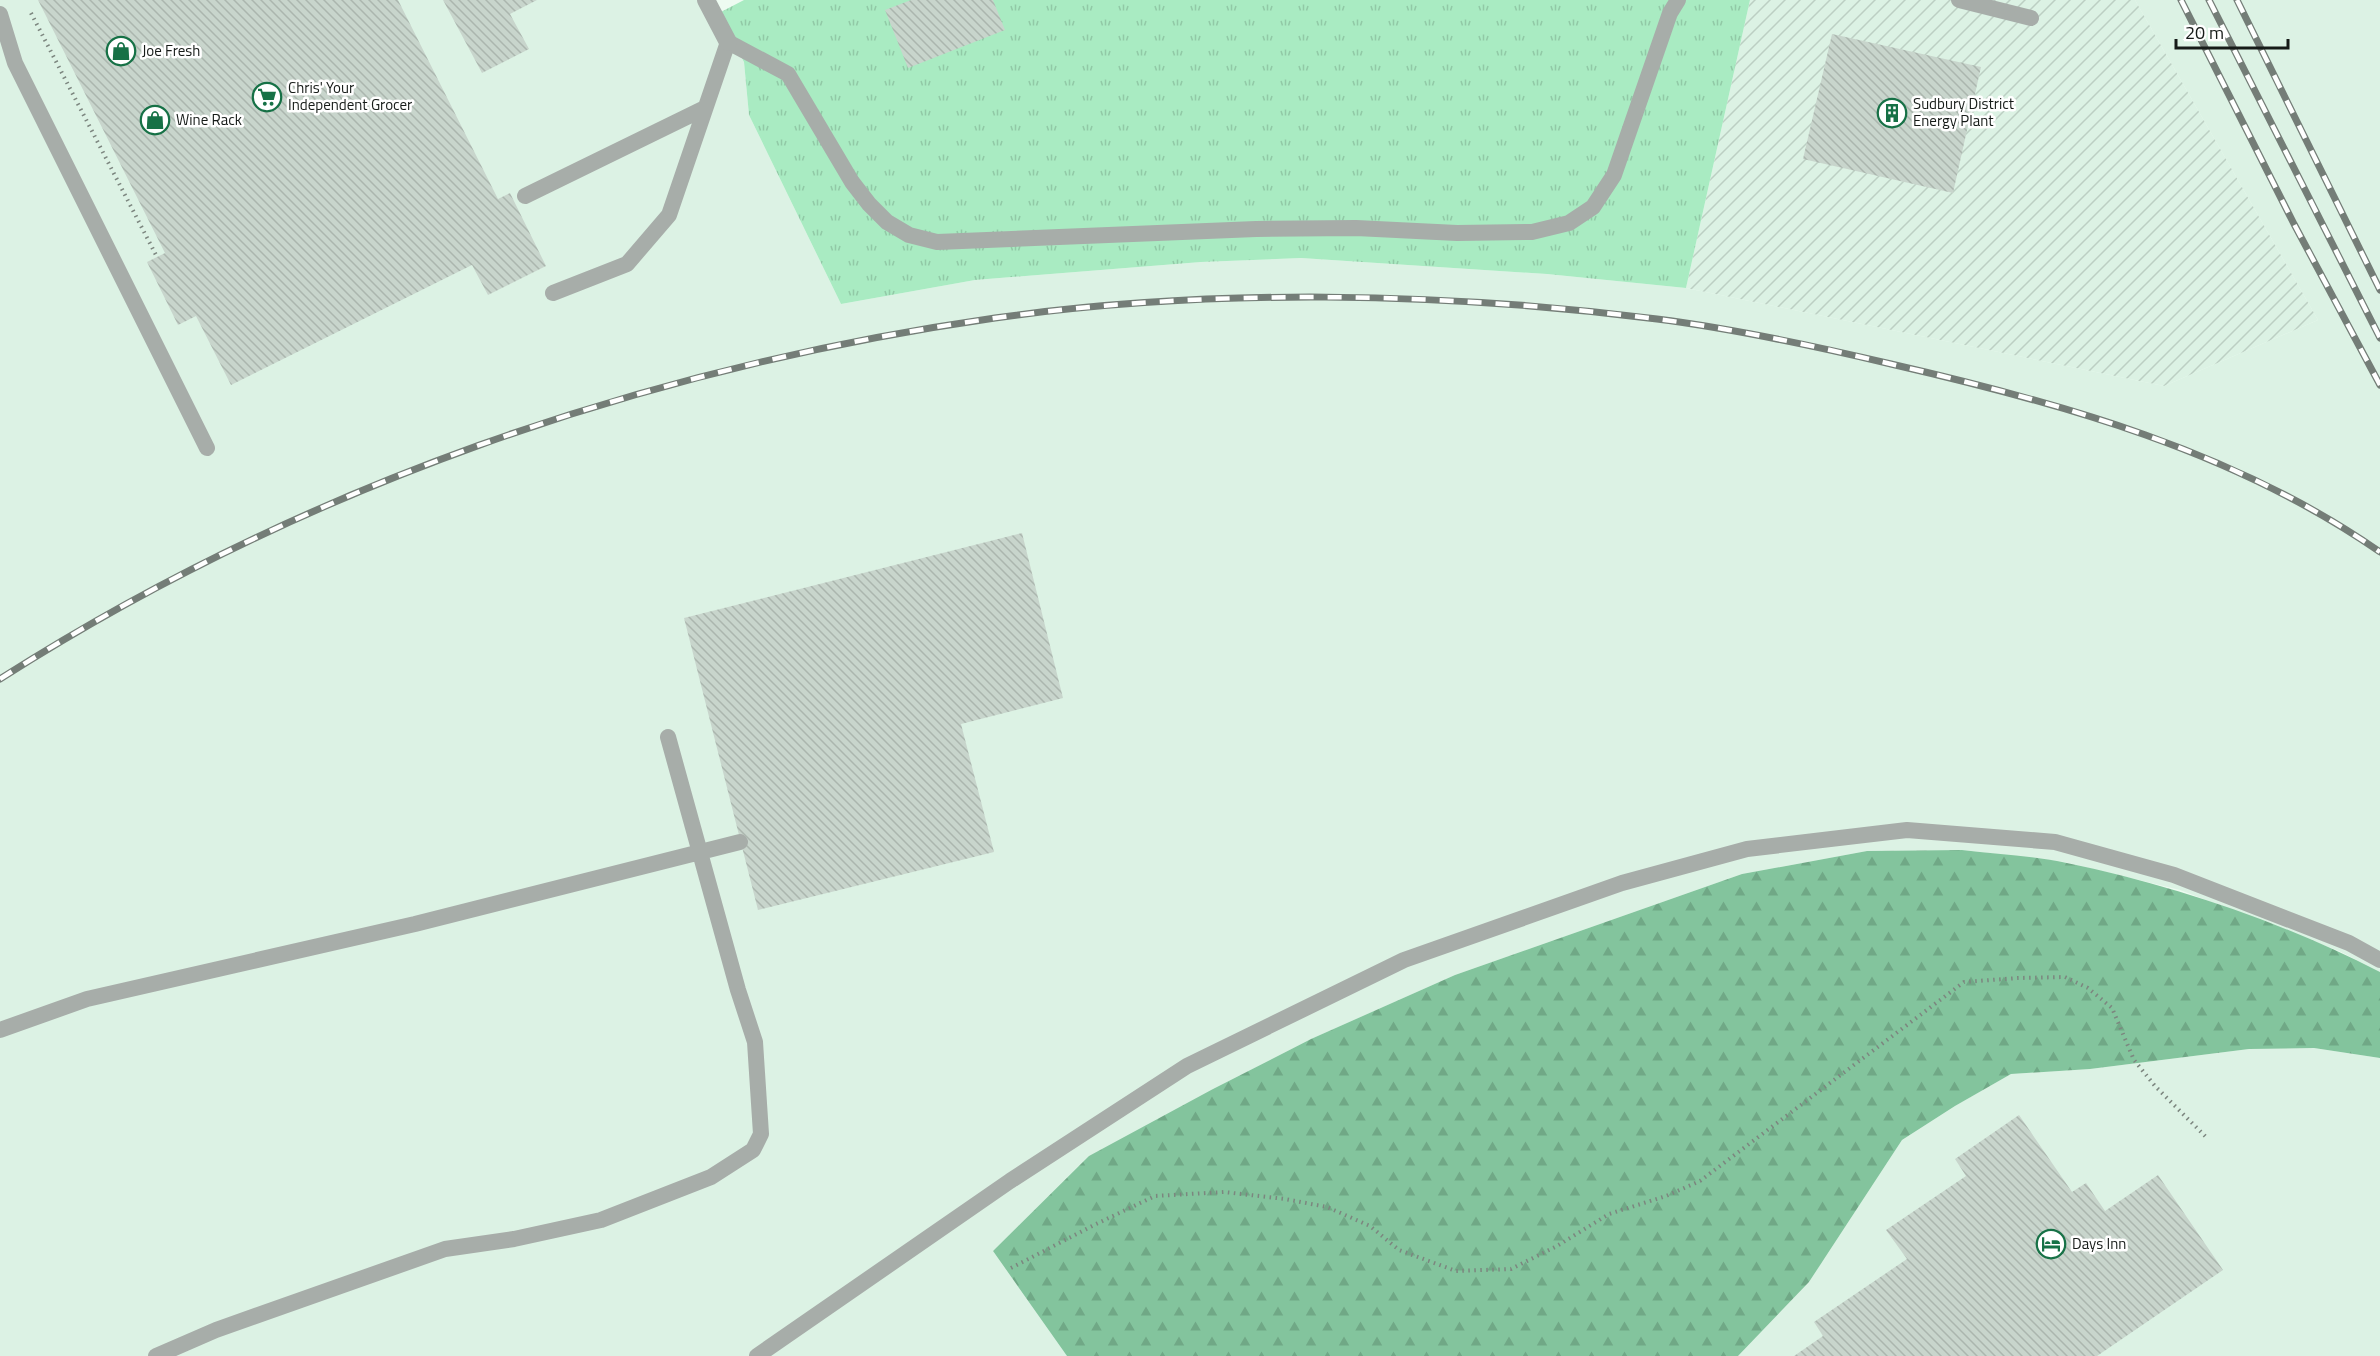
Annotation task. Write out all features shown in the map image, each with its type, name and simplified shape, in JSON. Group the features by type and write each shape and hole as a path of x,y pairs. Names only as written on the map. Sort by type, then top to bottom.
{"street":[{"path":"706,0 728,42"}],"lane":[{"path":"554,293 627,264 669,215 728,42 788,74 852,182 887,222 909,235 937,242 1256,229 1356,228 1457,233 1532,232 1569,223 1593,207 1614,175 1670,13 1678,0"},
{"path":"1959,0 2031,18"},
{"path":"0,14 15,63 207,448"},
{"path":"0,54 15,63"},
{"path":"525,196 705,108"},
{"path":"156,1356 216,1330 445,1249 514,1239 601,1220 711,1178 753,1150 761,1134 755,1042 738,990 668,737"},
{"path":"757,1356 1010,1181 1187,1066 1404,960 1622,883 1747,849 1907,830 2055,842 2174,875 2349,943 2380,960"},
{"path":"0,1029 87,999 415,924 741,842"}],"path":[{"path":"29,10 157,257"},
{"path":"1011,1268 1155,1196 1224,1192 1285,1199 1326,1208 1370,1226 1399,1250 1456,1271 1511,1269 1557,1246 1609,1214 1666,1196 1700,1181 1964,982 2065,977 2088,988 2112,1008 2133,1060 2155,1086 2206,1137"}],"shaded area":[{"path":"0,0 703,0 744,62 749,115 841,304 975,280 1201,262 1301,258 1547,274 1686,288 2164,386 2318,320 2135,0 2380,0 2380,972 2339,951 2180,890 2064,862 1963,850 1867,851 1742,874 1455,975 1311,1039 1213,1089 993,1251 1067,1356 0,1356"},
{"path":"1750,0 2135,0 2318,320 2164,386 1686,288"},
{"path":"2314,1048 2380,1058 2380,1356 1738,1356 1809,1282 1902,1140 2011,1074 2090,1069 2249,1049"}],"green space":[{"path":"744,0 1750,0 1686,288 1547,274 1301,258 1201,262 975,280 841,304 749,115 744,62 717,14"},
{"path":"1962,850 2054,861 2147,882 2266,921 2380,972 2380,1058 2314,1048 2249,1049 2090,1069 2011,1074 1902,1140 1809,1282 1738,1356 1067,1356 993,1251 1089,1156 1311,1039 1455,975 1742,874 1867,851"}],"building":[{"name":"Chris' Your Independent Grocer","path":"38,0 398,0 498,199 510,193 546,266 488,295 472,265 231,385 196,316 178,325 147,262 165,253"},
{"path":"443,0 537,0 510,14 529,49 482,73"},
{"path":"911,0 993,0 1005,30 908,68 885,10"},
{"name":"Sudbury District Energy Plant","path":"1832,34 1981,67 1953,193 1803,159"},
{"path":"1022,533 1063,698 961,724 994,852 758,910 684,618"},
{"name":"Days Inn","path":"2019,1115 2072,1192 2086,1183 2105,1211 2158,1175 2223,1270 2097,1356 1794,1356 1823,1336 1814,1322 1907,1259 1886,1230 1966,1176 1955,1159"}],"railway":[{"path":"2181,0 2294,224 2380,385"},
{"path":"2209,0 2380,338"},
{"path":"2237,0 2380,290"},
{"path":"0,679 114,611 232,549 354,494 478,446 605,404 734,369 864,340 995,318 1076,308 1158,302 1326,297 1493,303 1657,319 1804,344 2019,396 2145,435 2206,458 2266,486 2324,517 2380,552"}],"place":[{"name":"Joe Fresh","path":"121,51"},
{"name":"Chris' Your Independent Grocer","path":"267,97"},
{"name":"Sudbury District Energy Plant","path":"1892,113"},
{"name":"Wine Rack","path":"155,120"},
{"name":"Days Inn","path":"2051,1244"}]}
